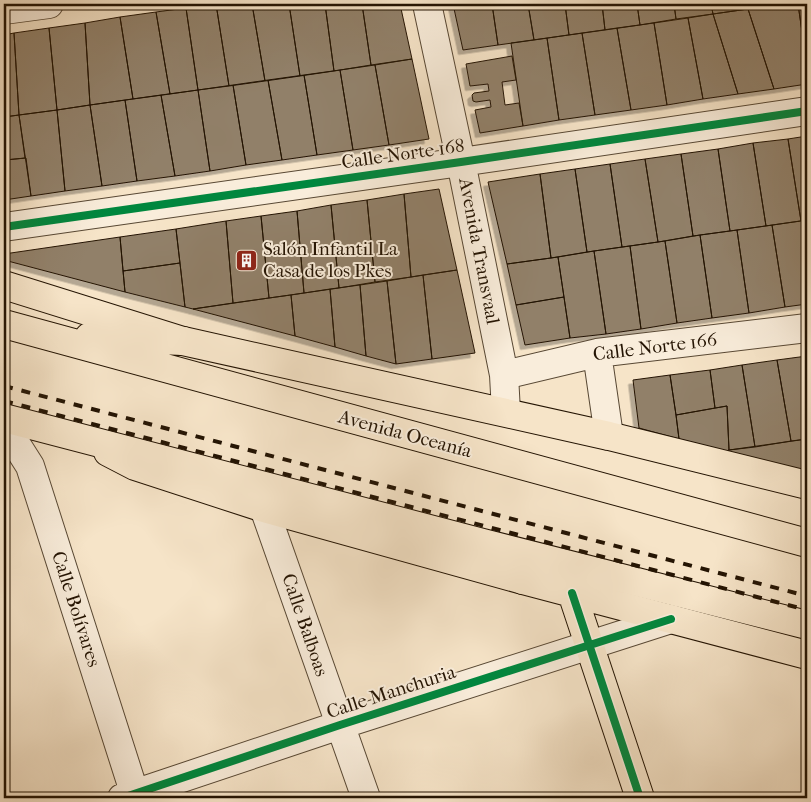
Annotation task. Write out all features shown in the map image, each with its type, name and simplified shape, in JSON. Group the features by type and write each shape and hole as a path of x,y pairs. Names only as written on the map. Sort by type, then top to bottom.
{"main road":[{"path":"4,285 183,341 506,412 807,485"},
{"name":"Avenida Oceanía","path":"4,324 807,543"},
{"path":"40,334 183,341"},
{"path":"4,418 807,625"},
{"path":"81,438 135,466 264,508 523,580 807,654"},
{"path":"523,580 634,581"},
{"path":"572,593 640,798"}],"street":[{"path":"4,10 49,4"},
{"name":"Avenida Transvaal","path":"427,4 504,376 506,412"},
{"name":"Calle Norte 168","path":"4,227 807,111"},
{"name":"Calle Norte 166","path":"504,376 597,353 807,328"},
{"path":"597,353 609,436"},
{"name":"Calle Bolívares","path":"4,425 30,466 131,797"},
{"name":"Calle Balboas","path":"264,508 366,798"},
{"name":"Calle Manchuria","path":"131,797 340,725 671,619"}],"building":[{"path":"216,4 229,86 198,90 186,8"},
{"path":"216,4 252,4 265,81 229,86"},
{"path":"252,4 289,4 300,76 265,81"},
{"path":"289,4 325,4 334,71 300,76"},
{"path":"325,4 362,4 371,65 334,71"},
{"path":"362,4 400,4 412,59 371,65"},
{"path":"453,4 492,4 498,45 463,50"},
{"path":"492,4 528,4 534,40 498,45"},
{"path":"528,4 565,4 569,35 534,40"},
{"path":"565,4 602,4 605,30 569,35"},
{"path":"602,4 637,4 640,25 605,30"},
{"path":"637,4 674,4 676,19 640,25"},
{"path":"674,4 711,4 713,14 676,19"},
{"path":"711,4 747,4 748,9 713,14"},
{"path":"747,4 782,4 748,9"},
{"path":"782,4 798,4 807,66 807,84 774,89 748,9"},
{"path":"798,4 807,4 807,46 804,46"},
{"path":"186,8 198,90 170,94 156,12"},
{"path":"748,9 774,89 738,94 713,14"},
{"path":"156,12 170,94 133,99 120,17"},
{"path":"713,14 738,94 703,99 688,18"},
{"path":"120,17 133,99 90,105 85,23"},
{"path":"688,18 703,99 667,105 654,23"},
{"path":"85,23 90,105 57,110 49,28"},
{"path":"654,23 667,105 631,110 617,28"},
{"path":"49,28 57,110 19,115 14,33"},
{"path":"617,28 631,110 595,115 582,33"},
{"path":"14,33 19,115 4,117 4,35"},
{"path":"582,33 595,115 559,120 547,38"},
{"path":"547,38 559,120 523,126 511,43"},
{"path":"512,56 516,80 502,82 505,105 519,103 523,126 480,133 475,110 491,107 490,100 476,102 473,101 472,95 489,91 488,84 470,86 466,64"},
{"path":"412,59 429,139 389,145 375,65"},
{"path":"375,65 389,145 353,150 340,70"},
{"path":"340,70 353,150 317,155 304,75"},
{"path":"304,75 317,155 282,160 268,80"},
{"path":"268,80 282,160 246,165 233,85"},
{"path":"233,85 246,165 210,171 198,90"},
{"path":"198,90 210,171 175,176 161,95"},
{"path":"161,95 175,176 137,181 125,100"},
{"path":"125,100 137,181 102,186 90,105"},
{"path":"90,105 102,186 65,191 57,110"},
{"path":"57,110 65,191 31,196 19,115"},
{"path":"19,115 25,158 5,160 4,163 4,117"},
{"path":"807,136 807,220 801,221 788,139"},
{"path":"788,139 801,221 766,226 753,143"},
{"path":"753,143 766,226 730,231 718,149"},
{"path":"718,149 730,231 693,236 681,154"},
{"path":"681,154 693,236 658,242 645,159"},
{"path":"26,158 31,196 4,200 5,160"},
{"path":"645,159 658,242 622,247 610,164"},
{"path":"610,164 622,247 587,252 575,169"},
{"path":"575,169 587,252 551,258 540,174"},
{"path":"540,174 551,258 507,264 488,182"},
{"path":"439,189 457,270 411,277 404,194"},
{"path":"404,194 411,277 375,282 367,200"},
{"path":"367,200 375,282 339,288 331,205"},
{"path":"331,205 339,288 304,293 297,211"},
{"path":"297,211 304,293 269,298 261,216"},
{"name":"Salón Infantil La Casa de los Pkes","path":"261,216 269,298 233,303 226,221"},
{"path":"807,220 807,304 785,307 772,225"},
{"path":"226,221 233,303 193,309 185,307 176,229"},
{"path":"772,225 785,307 749,313 737,230"},
{"path":"176,229 180,263 123,271 120,237"},
{"path":"737,230 749,313 712,318 700,235"},
{"path":"700,235 712,318 677,323 665,241"},
{"path":"120,237 125,292 4,260 4,254"},
{"path":"665,241 677,323 641,329 630,246"},
{"path":"630,246 641,329 606,334 594,251"},
{"path":"594,251 606,334 570,338 558,257"},
{"path":"558,257 564,297 516,305 507,264"},
{"path":"180,263 185,307 125,292 123,271"},
{"path":"457,270 475,353 432,359 423,275"},
{"path":"423,275 432,359 396,364 387,281"},
{"path":"387,281 396,364 366,356 360,285"},
{"path":"360,285 366,356 335,347 330,289"},
{"path":"330,289 335,347 295,336 291,295"},
{"path":"291,295 295,336 193,309 269,298"},
{"path":"564,297 570,338 525,345 516,305"},
{"path":"807,356 807,439 791,441 777,360"},
{"path":"777,360 791,441 755,447 742,365"},
{"path":"742,365 755,447 729,450 727,406 715,408 710,370"},
{"path":"710,370 715,408 676,415 670,375"},
{"path":"670,375 679,439 639,428 633,380"},
{"path":"727,406 729,450 726,451 679,439 676,415"},
{"path":"807,439 807,472 726,451 729,450"}],"railway":[{"path":"4,386 807,596"},
{"path":"4,401 807,610"}],"cycle path":[{"path":"4,227 807,111"},
{"path":"572,593 640,798"},
{"path":"122,798 340,725 671,619"}],"place":[{"name":"Salón Infantil La Casa de los Pkes","path":"247,260"}]}
